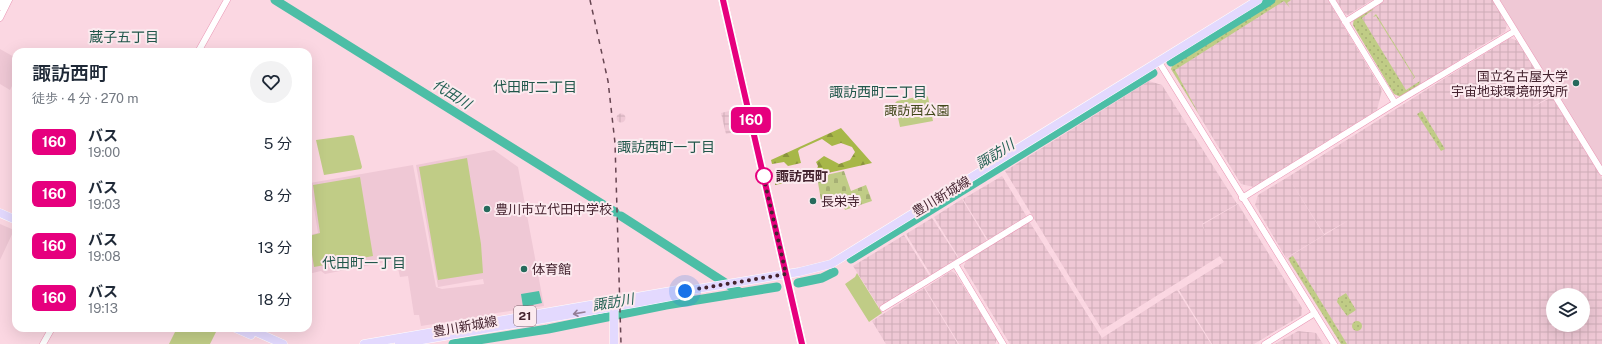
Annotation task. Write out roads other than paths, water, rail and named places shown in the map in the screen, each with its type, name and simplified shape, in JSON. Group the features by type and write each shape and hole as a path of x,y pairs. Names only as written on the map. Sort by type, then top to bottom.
{"main road":[{"path":"723,0 802,344"},
{"name":"豊川新城線","path":"364,344 614,300 677,290 685,291 786,274 815,268 840,259 1258,0"},
{"path":"0,213 12,218"},
{"path":"0,218 12,224"},
{"name":"豊川新城線","path":"399,344 614,309 678,295 685,291"},
{"path":"614,309 614,344"},
{"path":"243,332 270,344"},
{"path":"256,332 283,344"}],"street":[{"path":"0,6 3,0"},
{"path":"0,18 9,0"},
{"path":"200,48 227,0"},
{"path":"1332,0 1395,103"},
{"path":"1345,22 1380,0"},
{"path":"1496,0 1602,172"},
{"path":"1242,198 1515,31"},
{"path":"1159,62 1334,344"},
{"path":"883,308 1030,218"},
{"path":"955,264 1003,344"},
{"path":"1265,344 1315,313"},
{"path":"43,344 50,332"}],"waterway":[{"name":"代田川","path":"275,0 615,212"},
{"name":"諏訪川","path":"1171,62 1271,0"},
{"name":"諏訪川","path":"851,259 1153,73"},
{"name":"代田川","path":"621,216 741,293"},
{"name":"諏訪川","path":"798,283 822,278 834,272"},
{"name":"諏訪川","path":"453,344 548,329 666,305 777,287"}],"railway":[{"path":"590,0 608,81 615,143 621,344"}],"place":[{"name":"国立名古屋大学 宇宙地球環境研究所","path":"1576,83"},
{"name":"諏訪西町","path":"764,176"},
{"name":"長栄寺","path":"813,201"},
{"name":"豊川市立代田中学校","path":"487,209"},
{"name":"体育館","path":"524,269"}],"district":[{"name":"蔵子五丁目","path":"124,37"},
{"name":"代田町二丁目","path":"535,87"},
{"name":"諏訪西町二丁目","path":"878,92"},
{"name":"諏訪西町一丁目","path":"666,147"},
{"name":"代田町一丁目","path":"364,263"}],"park label":[{"name":"諏訪西公園","path":"917,110"}]}
